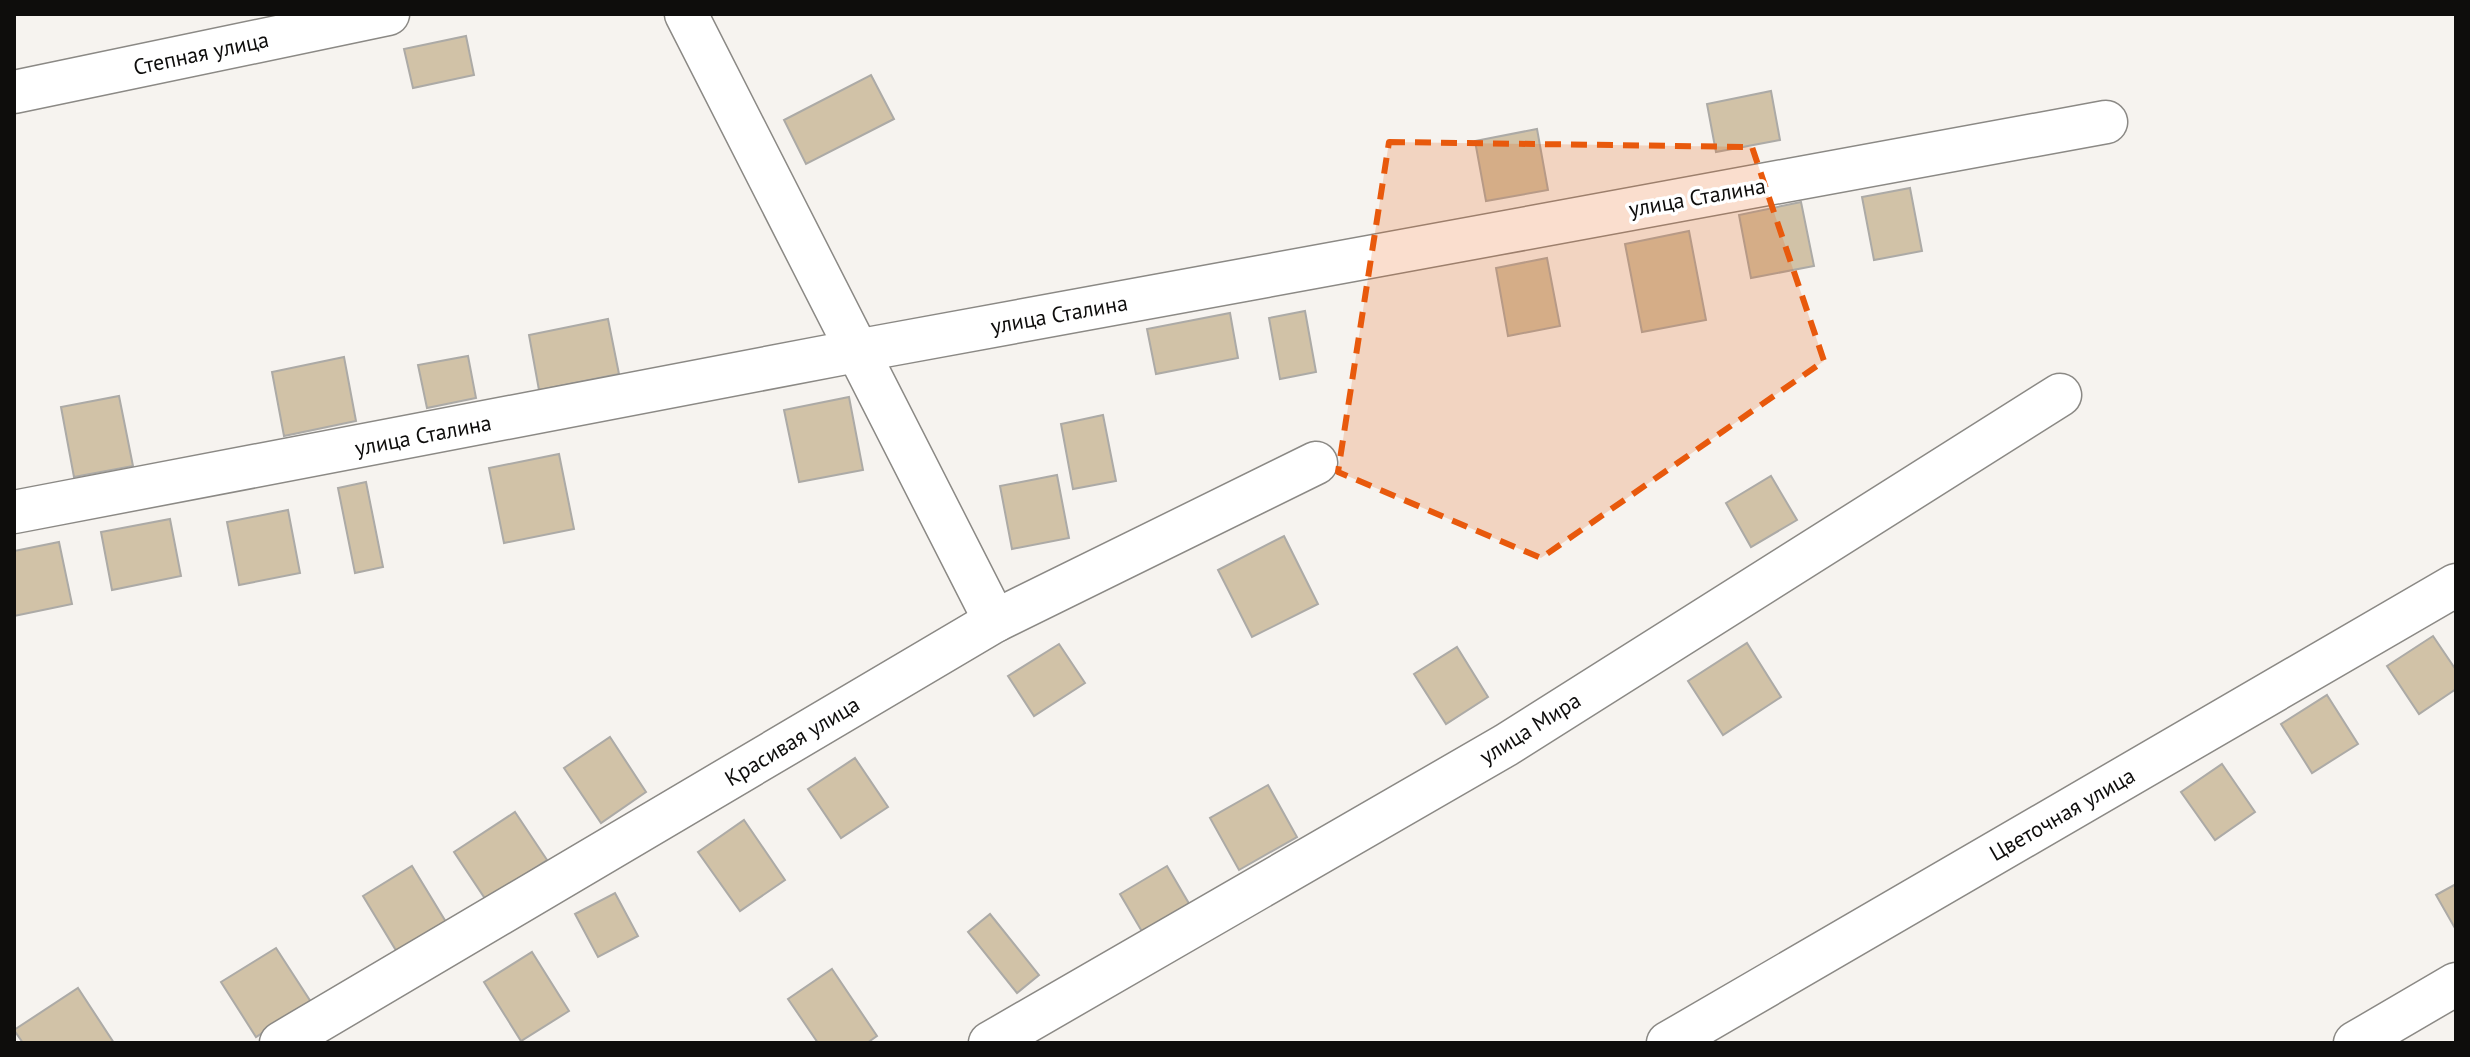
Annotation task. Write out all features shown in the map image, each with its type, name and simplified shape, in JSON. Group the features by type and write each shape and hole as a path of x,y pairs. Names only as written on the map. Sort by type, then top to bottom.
{"street":[{"name":"Степная улица","path":"14,92 388,14"},
{"path":"686,14 995,621"},
{"name":"улица Сталина","path":"14,512 856,351 2106,122"},
{"name":"улица Мира","path":"990,1043 1506,745 2060,395"},
{"name":"Красивая улица","path":"281,1043 995,621 1316,463"},
{"name":"Цветочная улица","path":"1668,1043 2456,585"},
{"path":"2355,1043 2456,984"}],"highlighted area":[{"path":"1389,142 1752,147 1824,361 1541,558 1338,472"}],"building":[{"path":"466,36 474,75 413,88 404,49"},
{"path":"871,75 894,119 806,164 784,120"},
{"path":"1771,91 1780,140 1716,152 1707,104"},
{"path":"1537,129 1548,190 1486,201 1475,141"},
{"path":"1910,188 1922,251 1874,260 1862,197"},
{"path":"1801,202 1814,266 1751,278 1739,215"},
{"path":"1689,231 1706,320 1642,332 1625,244"},
{"path":"1547,258 1560,326 1508,336 1496,268"},
{"path":"1305,311 1316,372 1280,379 1269,318"},
{"path":"1230,313 1238,358 1156,374 1147,329"},
{"path":"608,319 619,374 539,390 529,335"},
{"path":"468,356 476,398 427,408 418,365"},
{"path":"344,357 356,421 284,436 272,372"},
{"path":"119,396 133,466 74,477 61,407"},
{"path":"849,397 863,470 799,482 784,410"},
{"path":"1103,415 1116,481 1073,489 1061,424"},
{"path":"559,454 574,529 504,543 489,468"},
{"path":"1057,475 1069,538 1012,549 1000,486"},
{"path":"1771,476 1797,520 1751,547 1726,503"},
{"path":"366,482 383,567 355,573 338,488"},
{"path":"288,510 300,573 239,585 227,522"},
{"path":"170,519 181,576 112,590 101,532"},
{"path":"1284,536 1318,604 1252,637 1218,570"},
{"path":"59,542 72,604 14,616 14,551"},
{"path":"2433,636 2456,670 2456,689 2419,714 2387,666"},
{"path":"1747,643 1781,697 1723,735 1688,681"},
{"path":"1059,644 1085,683 1034,716 1008,676"},
{"path":"1457,647 1488,697 1446,724 1414,674"},
{"path":"2327,695 2358,744 2312,773 2281,724"},
{"path":"610,737 646,792 601,823 564,768"},
{"path":"855,758 888,807 841,838 808,789"},
{"path":"2222,764 2255,812 2215,840 2181,792"},
{"path":"1268,785 1297,837 1239,870 1210,818"},
{"path":"515,812 547,860 486,900 454,852"},
{"path":"744,820 785,880 740,911 698,852"},
{"path":"412,866 446,922 397,952 363,896"},
{"path":"1167,866 1191,907 1144,935 1120,894"},
{"path":"2456,884 2456,930 2436,895"},
{"path":"615,893 638,936 598,957 575,914"},
{"path":"990,914 1039,975 1017,993 968,932"},
{"path":"276,948 311,1002 256,1037 221,982"},
{"path":"532,952 569,1011 521,1041 484,982"},
{"path":"832,969 877,1036 867,1043 818,1043 788,999"},
{"path":"78,988 114,1043 23,1043 14,1030"}]}
